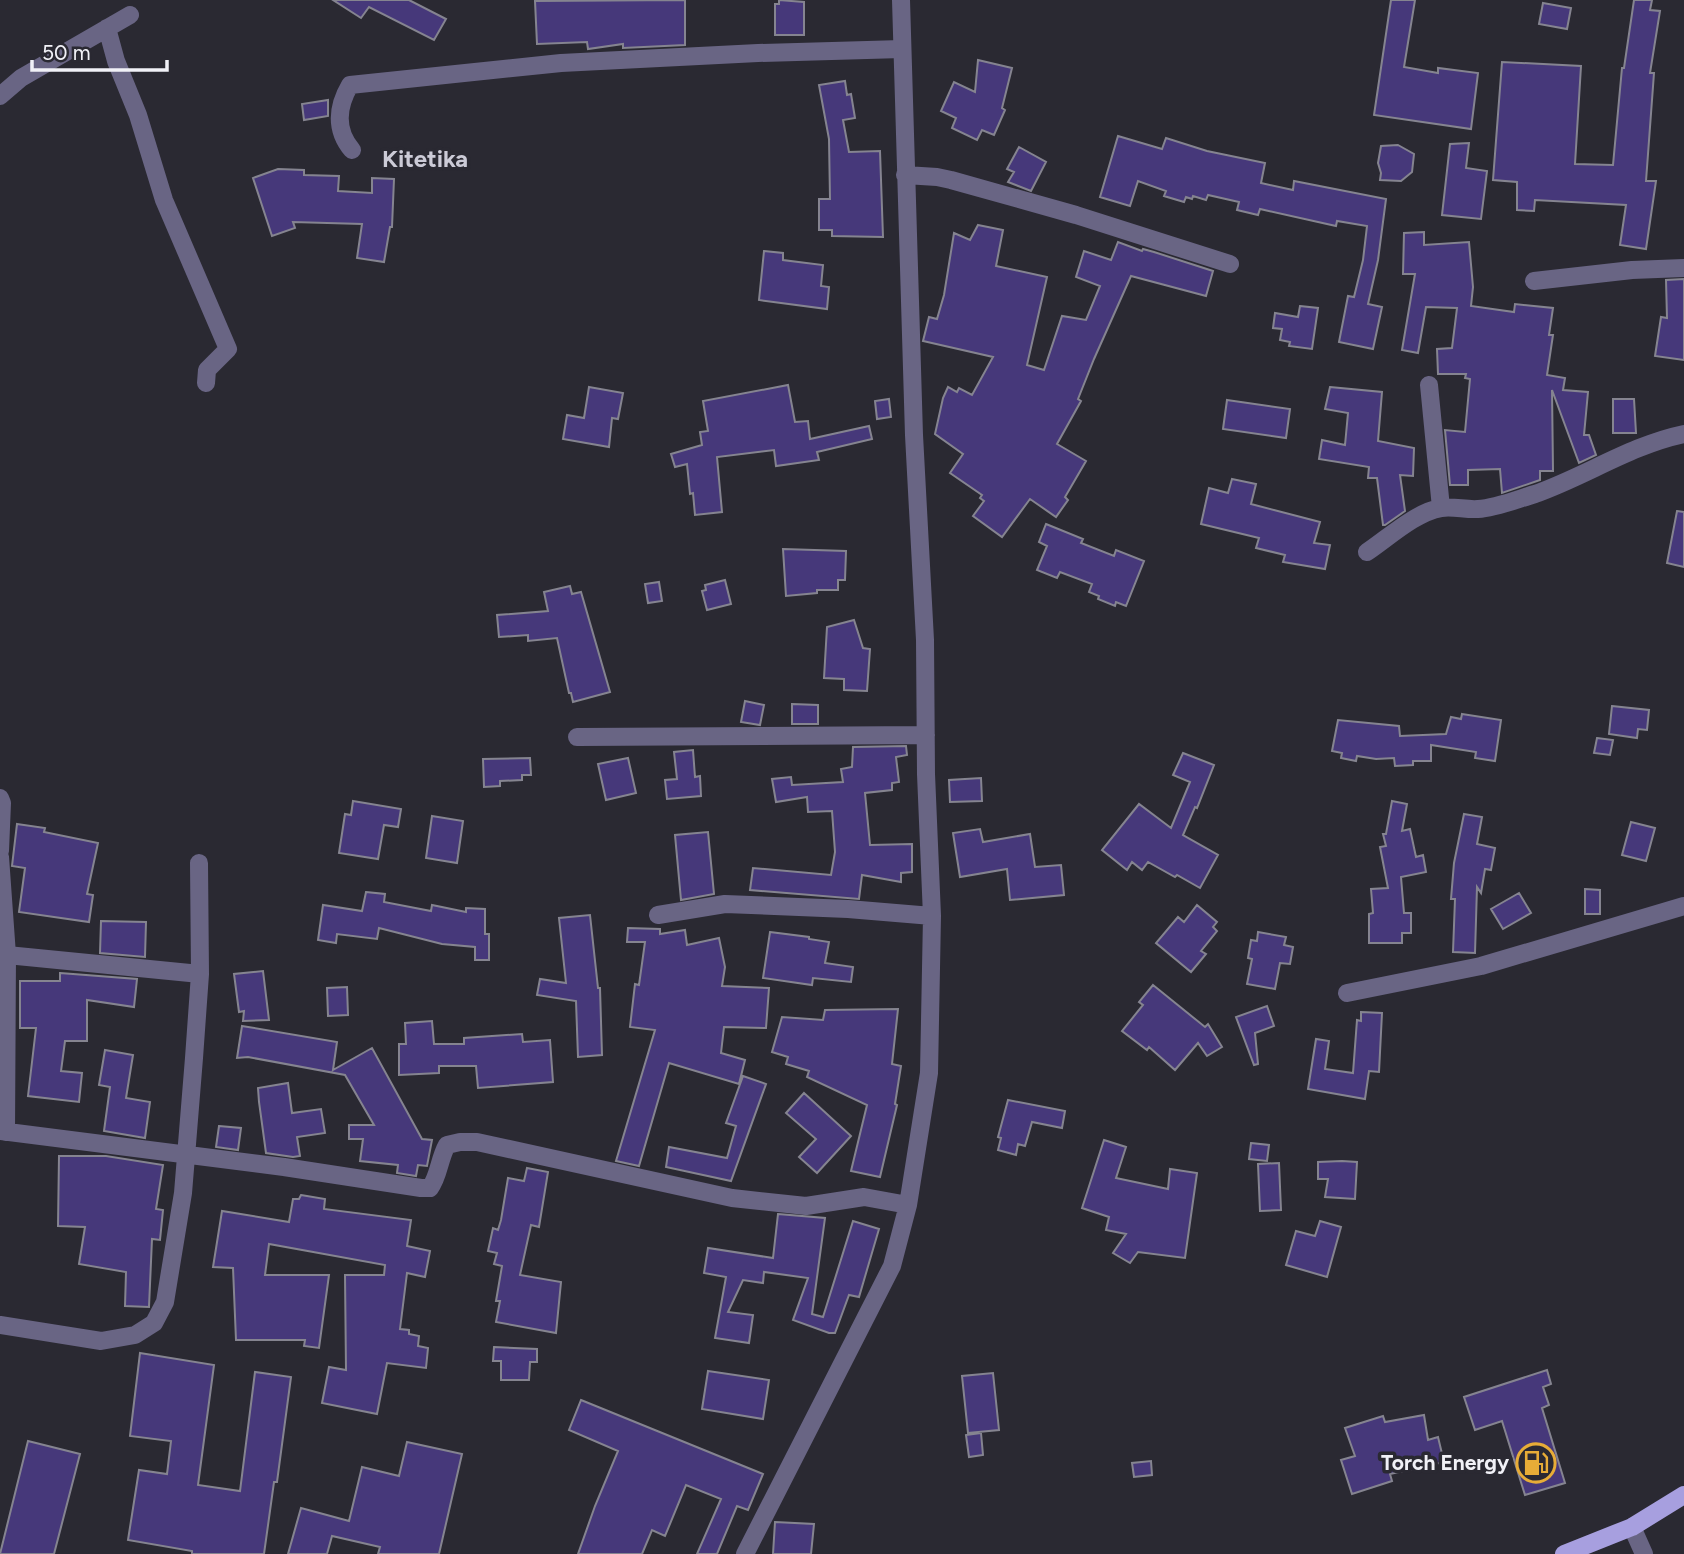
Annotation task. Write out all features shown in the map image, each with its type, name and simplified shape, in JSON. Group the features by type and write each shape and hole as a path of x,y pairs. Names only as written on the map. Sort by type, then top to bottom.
{"main road":[{"path":"1564,1554 1632,1527 1684,1495"}],"street":[{"path":"745,1554 892,1266 908,1205 929,1073 932,916 925,640 914,435 901,0"},
{"path":"0,96 21,78 130,15"},
{"path":"107,28 164,200 228,349 207,370 206,383"},
{"path":"352,150 347,144 338,114 341,100 350,85 574,62 758,52 902,49"},
{"path":"905,175 951,180 1076,215 1230,264"},
{"path":"1534,281 1632,270 1684,268"},
{"path":"1429,385 1441,508"},
{"path":"1367,552 1419,515 1441,508 1480,509 1534,494 1584,475 1642,446 1684,434"},
{"path":"577,737 926,735"},
{"path":"0,798 0,851"},
{"path":"0,857 7,954 3,1131 429,1188 435,1181 439,1159 446,1145 477,1142 732,1198 806,1206 864,1197 908,1205"},
{"path":"0,1325 101,1341 135,1335 155,1323 165,1302 187,1155 200,974 199,863"},
{"path":"658,915 736,904 932,916"},
{"path":"1347,993 1481,966 1684,906"},
{"path":"7,954 200,974"},
{"path":"1632,1527 1644,1554"}],"building":[{"path":"333,0 409,0 446,19 434,40 369,7 361,18"},
{"path":"685,0 685,45 623,48 623,44 588,49 587,42 537,44 535,1"},
{"path":"779,0 804,2 804,35 775,35 775,4 779,4"},
{"path":"1391,0 1415,0 1404,67 1438,73 1438,68 1478,73 1471,129 1374,115"},
{"path":"1634,0 1652,0 1650,10 1660,11 1650,73 1654,73 1646,181 1656,181 1646,249 1620,245 1626,205 1535,200 1534,211 1517,210 1517,182 1493,180 1502,62 1581,66 1575,164 1613,165 1622,68"},
{"path":"1543,3 1571,8 1567,29 1539,24"},
{"path":"978,60 1012,68 1002,108 1005,110 994,135 982,130 977,140 952,128 956,118 941,111 954,82 975,92"},
{"path":"845,81 847,95 851,94 855,118 843,120 849,152 880,151 883,237 832,236 832,230 819,230 819,199 830,199 829,139 819,85"},
{"path":"328,100 328,116 304,120 302,104"},
{"path":"1118,136 1162,149 1166,138 1207,151 1265,163 1261,183 1293,190 1294,181 1386,199 1378,260 1368,304 1382,307 1373,349 1339,342 1348,296 1354,297 1363,260 1367,226 1337,221 1336,226 1260,209 1258,215 1237,210 1239,202 1208,195 1206,200 1186,197 1184,202 1164,196 1166,191 1138,181 1130,206 1100,197"},
{"path":"1469,143 1466,168 1487,171 1481,219 1442,215 1450,144"},
{"path":"1398,145 1414,154 1412,172 1401,181 1380,180 1378,163 1381,146"},
{"path":"1019,147 1046,162 1031,191 1008,182 1014,172 1007,169"},
{"path":"278,169 304,170 304,175 339,176 338,191 372,193 372,178 394,179 392,227 384,262 357,258 362,224 293,222 295,228 272,236 253,178"},
{"path":"978,225 1003,230 996,266 1047,277 1027,365 1044,370 1062,316 1086,320 1100,286 1076,277 1084,251 1111,260 1118,242 1213,271 1206,296 1131,276 1078,399 1081,401 1057,444 1086,461 1065,497 1068,500 1056,517 1030,499 1002,537 973,516 984,501 980,498 982,495 950,473 963,454 935,434 948,387 957,392 959,388 972,395 993,357 923,341 929,317 937,319 944,295 954,233 970,240"},
{"path":"1424,232 1424,245 1469,242 1473,287 1471,306 1514,312 1515,304 1553,308 1549,335 1553,335 1547,375 1565,378 1563,390 1588,392 1584,435 1589,435 1596,455 1579,463 1552,390 1553,471 1540,471 1540,480 1502,493 1500,469 1468,470 1468,485 1450,485 1445,430 1465,432 1470,379 1465,378 1466,374 1438,374 1437,349 1452,348 1457,308 1426,307 1418,353 1402,350 1415,274 1403,274 1404,233"},
{"path":"764,251 783,253 783,260 823,265 821,286 829,287 827,309 759,300"},
{"path":"1684,279 1684,360 1655,356 1661,317 1667,318 1666,280"},
{"path":"1300,306 1318,308 1312,349 1289,346 1290,342 1280,340 1282,329 1273,328 1275,313 1298,317"},
{"path":"788,385 795,422 808,421 810,439 869,426 872,439 817,452 819,460 776,466 774,450 717,457 722,512 695,515 687,464 675,467 671,454 702,445 700,432 708,431 703,401"},
{"path":"589,387 623,393 618,419 612,418 609,447 563,439 567,415 584,418"},
{"path":"1330,387 1382,392 1378,441 1414,448 1413,476 1400,475 1405,511 1385,525 1377,478 1368,478 1369,467 1319,459 1322,440 1345,445 1348,413 1325,409"},
{"path":"889,399 891,417 877,419 875,401"},
{"path":"1613,399 1634,399 1636,433 1613,433"},
{"path":"1227,400 1290,409 1286,438 1223,429"},
{"path":"1232,479 1256,484 1251,504 1320,522 1314,543 1330,545 1325,569 1283,562 1285,555 1256,548 1259,538 1201,524 1209,488 1228,493"},
{"path":"1677,511 1684,512 1684,567 1667,563"},
{"path":"1046,524 1083,539 1081,543 1114,556 1116,550 1144,561 1126,606 1116,602 1115,606 1098,599 1099,596 1089,592 1092,584 1060,572 1057,578 1037,570 1047,546 1039,542"},
{"path":"783,549 846,551 845,580 838,580 838,590 817,590 817,593 786,596"},
{"path":"725,580 731,604 707,610 702,591 706,590 705,585"},
{"path":"659,582 662,601 648,603 645,584"},
{"path":"570,586 572,594 581,592 610,692 573,702 557,638 528,641 528,635 499,637 497,615 548,611 544,592"},
{"path":"854,620 863,648 870,649 867,691 844,690 844,679 824,678 827,627"},
{"path":"745,701 764,705 760,725 741,722"},
{"path":"792,704 818,705 818,724 792,724"},
{"path":"1612,706 1649,710 1647,730 1638,729 1637,738 1609,734"},
{"path":"1462,714 1501,720 1495,761 1475,758 1476,752 1431,745 1431,761 1413,761 1413,765 1395,766 1394,758 1357,756 1356,761 1341,758 1342,753 1332,751 1338,720 1399,726 1400,736 1446,734 1451,717 1461,719"},
{"path":"1597,738 1613,740 1610,755 1594,753"},
{"path":"906,746 907,755 896,757 899,782 892,783 892,790 865,793 870,845 912,844 912,872 901,873 901,882 862,875 859,899 750,890 753,868 831,875 835,852 832,811 808,812 807,797 776,802 772,779 791,777 792,785 843,782 841,769 852,767 853,747"},
{"path":"693,750 695,777 700,776 701,796 667,799 665,780 677,779 674,752"},
{"path":"1183,753 1214,765 1183,835 1218,855 1200,888 1148,862 1142,870 1132,862 1127,870 1102,850 1139,804 1171,828 1190,782 1173,775"},
{"path":"530,758 531,775 522,775 522,780 500,781 500,786 484,787 483,759"},
{"path":"628,758 636,793 606,800 598,764"},
{"path":"981,778 982,801 950,802 949,780"},
{"path":"353,801 401,809 398,827 384,825 378,859 339,853 345,814 351,815"},
{"path":"1392,801 1407,804 1402,831 1410,829 1416,857 1423,855 1426,872 1401,877 1404,913 1411,913 1411,933 1402,933 1402,943 1369,943 1369,914 1373,913 1371,889 1388,888 1380,847 1386,846 1383,834 1386,834"},
{"path":"1464,814 1482,817 1477,844 1495,848 1491,870 1485,869 1481,893 1477,887 1475,953 1453,952 1455,899 1451,899 1454,863"},
{"path":"432,816 463,821 457,863 426,858"},
{"path":"1631,822 1655,828 1646,861 1622,855"},
{"path":"17,824 45,828 44,832 98,843 87,894 93,895 89,922 19,912 25,868 12,866"},
{"path":"980,829 983,842 1030,834 1035,867 1061,865 1064,895 1010,900 1007,869 960,877 953,833"},
{"path":"708,832 714,894 681,900 675,835"},
{"path":"1585,889 1600,890 1600,914 1585,914"},
{"path":"366,892 385,894 384,902 431,911 432,905 466,912 466,908 485,909 489,960 475,960 475,947 442,944 379,928 377,939 337,934 336,943 318,940 323,905 362,911"},
{"path":"1519,893 1531,913 1503,929 1491,909"},
{"path":"1197,905 1217,922 1213,927 1217,931 1201,951 1206,954 1191,972 1156,943 1178,917 1184,922"},
{"path":"590,915 600,988 602,1055 578,1057 576,1001 537,995 540,979 566,983 559,918"},
{"path":"101,921 146,922 145,957 100,953"},
{"path":"628,928 660,929 660,934 685,930 687,945 719,938 725,967 722,986 769,988 766,1028 724,1027 721,1053 745,1060 739,1084 669,1063 639,1166 616,1161 655,1030 630,1027 635,984 639,985 645,942 627,942"},
{"path":"770,932 829,942 825,963 853,967 851,982 813,978 812,985 763,978"},
{"path":"1258,932 1286,937 1284,945 1293,947 1290,964 1280,963 1275,989 1247,984 1252,959 1248,958 1251,940 1257,941"},
{"path":"263,971 269,1020 243,1021 244,1011 239,1012 234,974"},
{"path":"60,973 137,979 134,1007 87,1000 87,1041 65,1041 61,1071 82,1073 79,1102 28,1096 36,1028 20,1028 20,981 60,981"},
{"path":"1153,985 1205,1027 1208,1024 1222,1047 1207,1056 1198,1043 1175,1070 1149,1047 1147,1050 1122,1031 1143,1005 1139,1002"},
{"path":"347,987 348,1015 328,1016 327,988"},
{"path":"1267,1006 1274,1026 1255,1033 1258,1064 1254,1065 1236,1017"},
{"path":"898,1009 892,1064 901,1066 897,1105 880,1177 851,1171 867,1105 807,1077 809,1071 786,1064 788,1057 772,1052 782,1017 823,1020 825,1010"},
{"path":"1361,1012 1382,1013 1379,1072 1369,1071 1365,1099 1308,1089 1316,1039 1329,1041 1325,1069 1353,1073 1357,1020 1361,1021"},
{"path":"432,1021 434,1044 464,1044 464,1038 522,1034 523,1042 550,1040 553,1082 478,1088 476,1066 439,1066 439,1073 399,1075 399,1044 406,1044 405,1023"},
{"path":"242,1026 337,1042 333,1070 372,1048 422,1139 432,1140 427,1166 418,1165 416,1176 397,1173 398,1165 360,1161 363,1139 349,1139 349,1125 374,1125 345,1075 248,1057 237,1058"},
{"path":"105,1050 133,1055 126,1098 150,1102 145,1138 104,1131 110,1087 99,1085"},
{"path":"743,1076 766,1084 731,1181 666,1167 669,1147 727,1158 736,1126 726,1123"},
{"path":"288,1083 292,1113 321,1109 325,1133 297,1137 300,1156 293,1157 266,1153 258,1088"},
{"path":"804,1093 851,1136 817,1173 799,1157 816,1139 786,1113"},
{"path":"1008,1100 1065,1111 1062,1128 1032,1122 1025,1146 1018,1144 1016,1155 998,1150 1001,1138 998,1137"},
{"path":"219,1126 241,1128 238,1150 216,1147"},
{"path":"1104,1140 1126,1147 1116,1178 1168,1189 1170,1169 1197,1173 1185,1258 1138,1252 1130,1263 1113,1253 1126,1234 1106,1230 1109,1217 1082,1208"},
{"path":"1251,1143 1269,1145 1267,1161 1249,1159"},
{"path":"59,1156 106,1156 163,1165 156,1209 163,1210 160,1240 152,1239 149,1307 125,1306 126,1272 79,1264 85,1227 58,1226"},
{"path":"1318,1162 1357,1162 1355,1199 1325,1197 1328,1179 1318,1179"},
{"path":"1279,1163 1281,1210 1260,1211 1258,1164"},
{"path":"527,1168 548,1172 539,1227 531,1225 520,1275 561,1282 556,1333 496,1322 500,1301 496,1301 502,1266 494,1264 497,1253 488,1251 493,1228 498,1230 501,1220 508,1178 524,1181"},
{"path":"301,1195 325,1199 324,1209 411,1220 407,1246 430,1251 425,1277 407,1273 400,1329 409,1330 409,1334 419,1336 418,1346 428,1348 426,1368 387,1363 377,1414 322,1403 329,1367 346,1370 345,1275 384,1275 385,1265 269,1244 265,1275 329,1275 319,1348 304,1346 305,1340 236,1340 233,1268 213,1267 222,1211 289,1222 293,1199 299,1199"},
{"path":"778,1214 825,1218 812,1314 823,1317 853,1221 879,1229 859,1297 849,1295 835,1333 829,1333 793,1320 808,1278 764,1272 763,1283 743,1280 728,1312 753,1315 749,1343 715,1338 726,1277 704,1273 708,1248 773,1258"},
{"path":"1320,1221 1341,1227 1327,1277 1286,1265 1296,1231 1315,1236"},
{"path":"494,1347 537,1349 537,1362 530,1362 529,1380 501,1380 501,1361 493,1361"},
{"path":"140,1353 214,1365 198,1485 240,1491 255,1372 291,1377 264,1554 192,1554 192,1551 128,1540 139,1470 167,1474 171,1441 130,1436"},
{"path":"1547,1370 1551,1384 1543,1387 1549,1405 1542,1408 1565,1483 1525,1495 1502,1421 1475,1430 1464,1397"},
{"path":"708,1371 769,1380 763,1419 702,1409"},
{"path":"993,1373 999,1430 968,1433 962,1376"},
{"path":"581,1400 763,1474 748,1510 737,1506 717,1554 697,1554 721,1499 686,1485 665,1536 652,1530 642,1554 578,1554 618,1451 569,1430"},
{"path":"1424,1415 1428,1440 1438,1437 1444,1462 1390,1474 1392,1481 1352,1494 1341,1460 1355,1456 1345,1428 1383,1416 1385,1422"},
{"path":"981,1433 983,1455 969,1457 966,1435"},
{"path":"28,1441 80,1454 54,1554 0,1554"},
{"path":"407,1442 462,1454 439,1554 378,1554 380,1547 332,1536 327,1554 288,1554 301,1508 349,1521 362,1467 399,1476"},
{"path":"1151,1461 1152,1475 1134,1477 1132,1463"},
{"path":"775,1522 814,1524 811,1554 773,1554"}],"place":[{"name":"Torch Energy","path":"1536,1463"}],"district":[{"name":"Kitetika","path":"425,159"}]}
